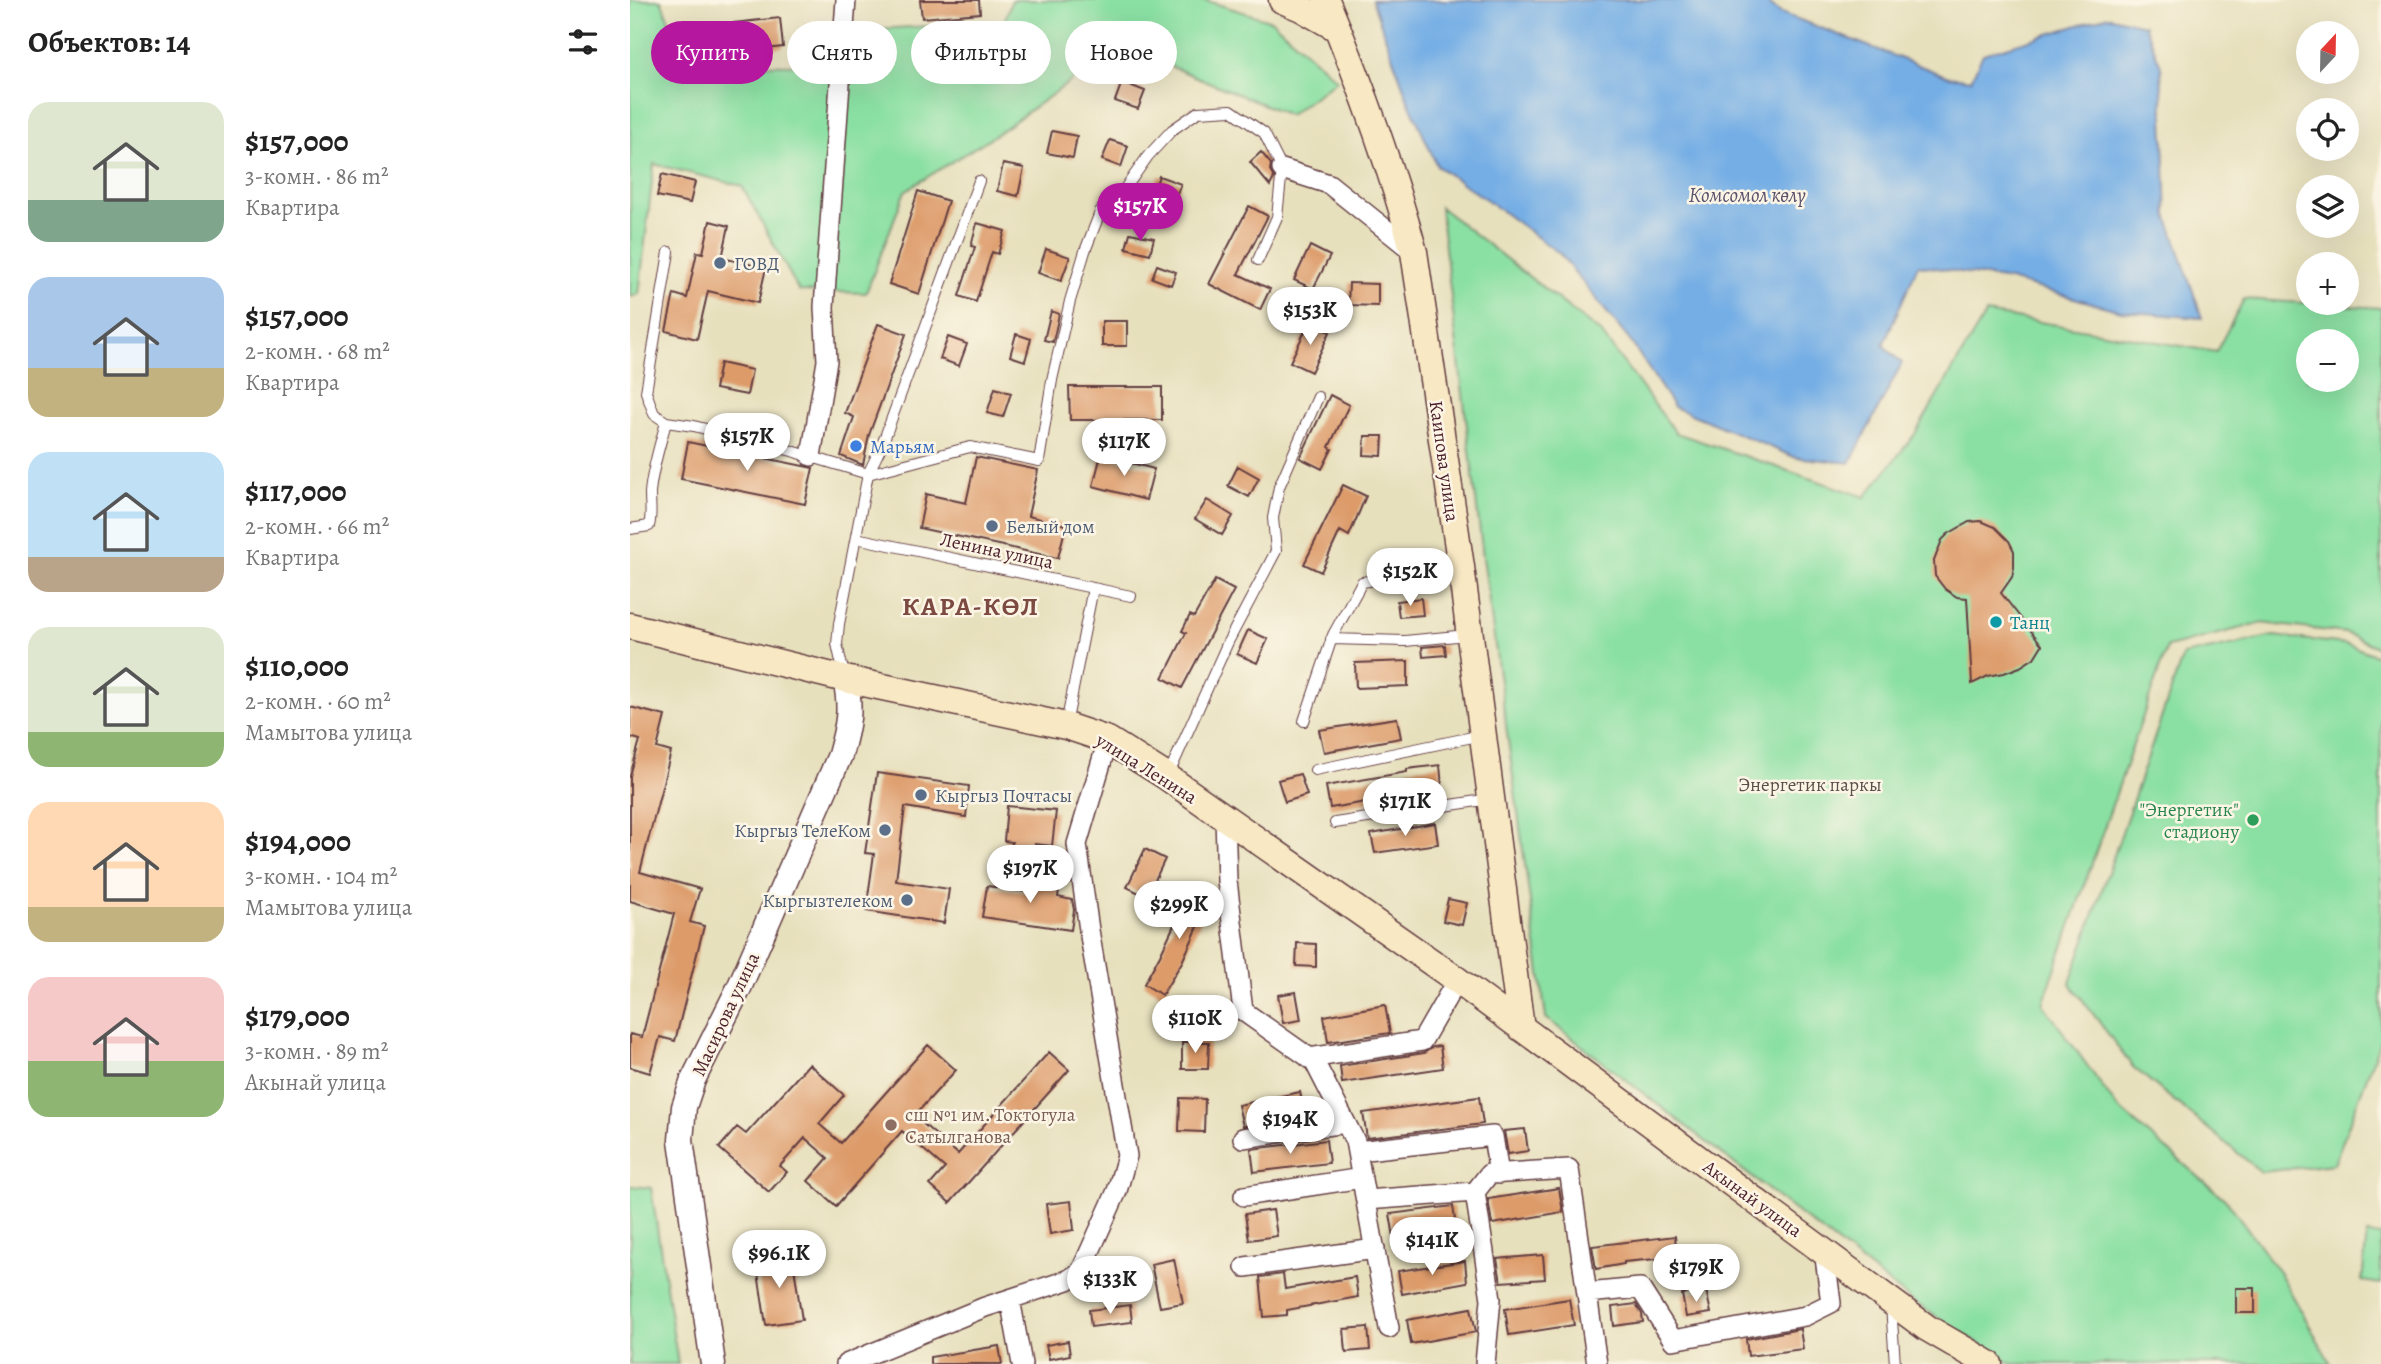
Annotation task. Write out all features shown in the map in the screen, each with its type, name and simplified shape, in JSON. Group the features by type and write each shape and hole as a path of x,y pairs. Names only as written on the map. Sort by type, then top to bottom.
{"main road":[{"path":"1283,0 1338,30"},
{"name":"Каипова улица","path":"1326,0 1352,59 1404,213 1414,252 1461,567 1521,1028"},
{"name":"улица Ленина","path":"630,626 845,679 1066,726 1108,740 1167,777 1521,1028"},
{"name":"Акынай улица","path":"1521,1028 1927,1328 1989,1364"}],"street":[{"path":"811,456 827,361 825,293 846,0"},
{"path":"1282,169 1329,184 1414,252"},
{"name":"Масирова улица","path":"713,1364 681,1140 684,1107 693,1080 739,988 839,755 850,722 845,679"},
{"path":"846,1364 1010,1299 1068,1280 1081,1271 1117,1191 1127,1156 1077,844 1108,740"},
{"path":"1225,818 1227,881 1243,1011 1314,1061 1355,1141 1389,1328"},
{"path":"1309,1058 1422,1041 1457,981"},
{"path":"1242,1138 1345,1123"},
{"path":"1357,1151 1493,1136 1499,1174"},
{"path":"1485,1364 1492,1299 1475,1192 1489,1174 1569,1169 1597,1364"},
{"path":"1244,1196 1362,1178"},
{"path":"1366,1200 1475,1192"},
{"path":"1245,1267 1375,1249"},
{"path":"1587,1293 1640,1288 1673,1339 1733,1330 1805,1316 1831,1303 1824,1250"},
{"path":"1010,1299 1022,1364"}],"lane":[{"path":"669,252 646,392 654,414 666,422 694,426 811,456 868,474 970,447 1039,461 1052,380 1070,301 1101,210 1118,197 1148,156 1172,130 1198,112 1231,110 1264,134 1282,169 1277,217 1258,260"},
{"path":"845,679 837,644 839,624 868,474 979,181"},
{"path":"1167,777 1228,642 1276,551 1273,518 1279,487 1318,397"},
{"path":"630,528 649,526 652,516 650,493 666,422"},
{"name":"Ленина улица","path":"856,538 1131,596"},
{"path":"1304,721 1331,639 1362,582 1461,567"},
{"path":"1066,726 1093,588"},
{"path":"1331,639 1405,641 1469,635"},
{"path":"1315,770 1482,735"},
{"path":"1335,823 1490,799"},
{"path":"1890,1301 1895,1364"}],"green space":[{"path":"630,0 661,0 669,21 651,21 651,84 773,84 773,65 787,65 787,84 897,84 897,28 911,27 911,84 1051,84 1051,21 1004,21 1012,0 1204,0 1272,21 1337,80 1289,115 1177,69 1177,21 1065,21 1065,84 1067,84 995,135 905,191 866,293 799,291 742,186 654,164 639,294 630,297"},
{"name":"Энергетик паркы","path":"1440,207 1601,333 1676,433 1865,497 1915,434 1986,313 2216,352 2244,299 2296,302 2296,315 2359,315 2359,307 2381,308 2381,649 2346,633 2261,623 2167,647 2043,1004 2117,1107 2228,1202 2281,1275 2331,1364 2012,1364 1912,1301 1546,1018 1483,557"},
{"name":"\"Энергетик\" стадиону","path":"2274,636 2346,644 2381,657 2381,1039 2334,1164 2261,1172 2133,1067 2070,983 2183,655"},
{"path":"630,1186 651,1188 678,1364 630,1364"},
{"path":"2367,1234 2381,1236 2381,1284 2362,1281"}],"water":[{"name":"Комсомол көлү","path":"1372,0 1764,0 1779,12 1949,77 1971,80 1983,54 2108,16 2144,25 2161,66 2167,215 2202,318 2121,311 2009,280 1918,265 1883,345 1902,363 1850,463 1794,457 1674,407 1631,342 1560,254 1437,166 1408,100"}],"building":[{"path":"920,0 979,0 980,13 922,18"},
{"path":"780,18 783,47 773,48 773,21 752,21"},
{"path":"1121,84 1145,91 1138,109 1115,101"},
{"path":"1052,131 1077,136 1073,158 1047,153"},
{"path":"1110,140 1128,146 1121,167 1102,160"},
{"path":"1261,152 1271,164 1270,171 1274,178 1270,186 1250,162"},
{"path":"1003,164 1024,168 1018,196 997,191"},
{"path":"662,174 695,182 690,203 657,196"},
{"path":"1159,176 1181,184 1174,201 1153,192"},
{"path":"918,191 948,201 919,294 889,284"},
{"path":"1249,206 1268,216 1238,274 1270,289 1260,310 1209,284"},
{"name":"ГОВД","path":"710,221 729,226 722,258 766,268 758,303 708,291 697,339 666,331 674,294 687,298 697,252 703,253"},
{"path":"977,223 1005,231 998,254 992,252 976,302 959,296 975,247 971,246"},
{"path":"1130,233 1154,238 1150,254 1126,248"},
{"path":"1310,246 1330,256 1313,289 1294,280"},
{"path":"1046,249 1070,257 1061,281 1038,273"},
{"path":"1157,265 1176,272 1171,285 1152,278"},
{"path":"1349,283 1378,284 1378,306 1348,305"},
{"path":"1051,311 1059,314 1053,342 1044,340"},
{"path":"1102,321 1127,321 1127,346 1102,346"},
{"path":"1309,323 1330,332 1311,372 1290,362"},
{"path":"878,324 906,334 869,435 863,465 841,456 854,417 845,413"},
{"path":"1016,334 1031,339 1025,361 1010,356"},
{"path":"948,337 967,344 959,366 940,359"},
{"path":"720,363 752,370 747,395 715,389"},
{"path":"1069,387 1162,387 1162,420 1070,420"},
{"path":"995,388 1011,393 1003,417 987,413"},
{"path":"1330,395 1349,405 1329,447 1332,449 1322,469 1300,458"},
{"path":"1365,436 1383,436 1382,456 1364,455"},
{"path":"688,442 813,468 805,504 681,479"},
{"path":"1101,455 1154,469 1146,500 1093,486"},
{"name":"Белый дом","path":"976,457 1038,470 1028,516 1066,525 1058,558 919,528 926,494 966,503"},
{"path":"1238,466 1259,478 1249,497 1228,486"},
{"path":"1343,485 1366,496 1349,536 1340,531 1321,572 1304,564"},
{"path":"1207,500 1233,516 1222,535 1195,519"},
{"name":"Танц","path":"1981,521 1995,527 2009,541 2014,551 2012,577 2001,593 2042,645 2034,658 2020,667 1988,676 1972,684 1967,598 1957,597 1945,589 1935,576 1934,561 1942,540 1948,534 1969,522"},
{"path":"1215,580 1234,590 1182,688 1163,678 1186,633 1182,631 1190,615 1194,617"},
{"path":"1421,598 1423,615 1399,617 1397,601"},
{"path":"1248,630 1268,639 1257,663 1237,654"},
{"path":"1445,645 1446,655 1423,657 1422,647"},
{"path":"1408,661 1408,686 1356,688 1355,663"},
{"path":"630,707 665,716 657,748 671,752 640,872 700,889 690,922 704,926 675,1041 660,1037 650,1073 630,1067 630,1034 642,1037 674,914 630,901 630,776 640,740 630,737"},
{"path":"1397,718 1401,738 1324,752 1319,730"},
{"path":"1440,765 1442,787 1389,793 1390,798 1330,808 1326,786"},
{"path":"877,773 969,786 966,817 905,807 896,881 949,889 944,923 866,911 874,854 865,853"},
{"path":"1300,774 1307,795 1285,802 1278,780"},
{"path":"1007,806 1056,811 1052,846 1035,844 1033,868 1010,865 1012,842 1004,841"},
{"path":"1435,823 1438,844 1375,853 1371,834"},
{"path":"1145,849 1165,859 1147,897 1127,887"},
{"path":"1030,879 1060,883 1058,897 1072,900 1074,910 1071,930 982,917 987,886 1028,892"},
{"path":"1192,887 1212,896 1182,962 1162,995 1144,984"},
{"path":"1448,899 1467,903 1462,925 1443,921"},
{"path":"1297,943 1316,944 1316,967 1296,966"},
{"path":"1296,992 1301,1020 1283,1023 1278,995"},
{"path":"1385,1005 1390,1033 1328,1042 1324,1016"},
{"path":"1182,1042 1209,1042 1208,1069 1182,1069"},
{"name":"сш №1 им. Токтогула Сатылганова","path":"928,1045 956,1070 914,1116 958,1154 1049,1052 1069,1070 950,1203 930,1185 945,1168 902,1131 836,1206 808,1181 828,1158 805,1138 780,1166 787,1172 769,1192 719,1148 737,1127 746,1134 809,1064 844,1095 819,1124 841,1143"},
{"path":"1440,1046 1443,1068 1342,1083 1340,1066 1424,1053"},
{"path":"1300,1092 1305,1116 1243,1126 1238,1105"},
{"path":"1479,1097 1483,1124 1367,1138 1363,1113"},
{"path":"1180,1098 1205,1099 1204,1132 1179,1131"},
{"path":"1525,1129 1528,1151 1508,1154 1504,1131"},
{"path":"1326,1140 1329,1163 1254,1172 1251,1149"},
{"path":"1559,1188 1563,1212 1492,1224 1488,1199"},
{"path":"1071,1201 1074,1230 1050,1234 1046,1204"},
{"path":"1453,1206 1456,1227 1394,1237 1390,1214"},
{"path":"1273,1210 1277,1236 1249,1240 1245,1214"},
{"path":"1675,1236 1677,1257 1624,1262 1596,1269 1592,1246"},
{"path":"792,1254 802,1320 766,1325 756,1260"},
{"path":"1543,1255 1545,1279 1501,1282 1497,1259"},
{"path":"1174,1259 1183,1303 1160,1307 1151,1264"},
{"path":"1465,1261 1467,1282 1402,1294 1398,1271"},
{"path":"1283,1274 1285,1289 1355,1277 1358,1297 1287,1310 1287,1315 1264,1317 1260,1277"},
{"path":"2236,1288 2255,1288 2255,1313 2236,1313"},
{"path":"1706,1290 1711,1313 1686,1317 1682,1294"},
{"path":"1569,1299 1574,1325 1509,1335 1505,1309"},
{"path":"1636,1304 1643,1322 1614,1326 1612,1307"},
{"path":"1130,1305 1132,1322 1091,1327 1089,1310"},
{"path":"1471,1308 1476,1332 1411,1344 1407,1320"},
{"path":"1368,1327 1370,1350 1346,1352 1344,1329"},
{"path":"1800,1329 1803,1349 1748,1356 1746,1339"},
{"path":"1068,1341 1070,1355 1049,1359 1046,1345"},
{"path":"999,1346 1002,1364 930,1364 930,1357"}],"place":[{"name":"ГОВД","path":"720,263"},
{"name":"Марьям","path":"856,446"},
{"name":"Белый дом","path":"992,526"},
{"name":"Танц","path":"1996,622"},
{"name":"Кыргыз Почтасы","path":"921,795"},
{"name":"\"Энергетик\" стадиону","path":"2253,820"},
{"name":"Кыргыз ТелеКом","path":"885,830"},
{"name":"Кыргызтелеком","path":"907,900"},
{"name":"сш №1 им. Токтогула Сатылганова","path":"891,1125"}],"district":[{"name":"КАРА-КӨЛ","path":"971,606"}]}
